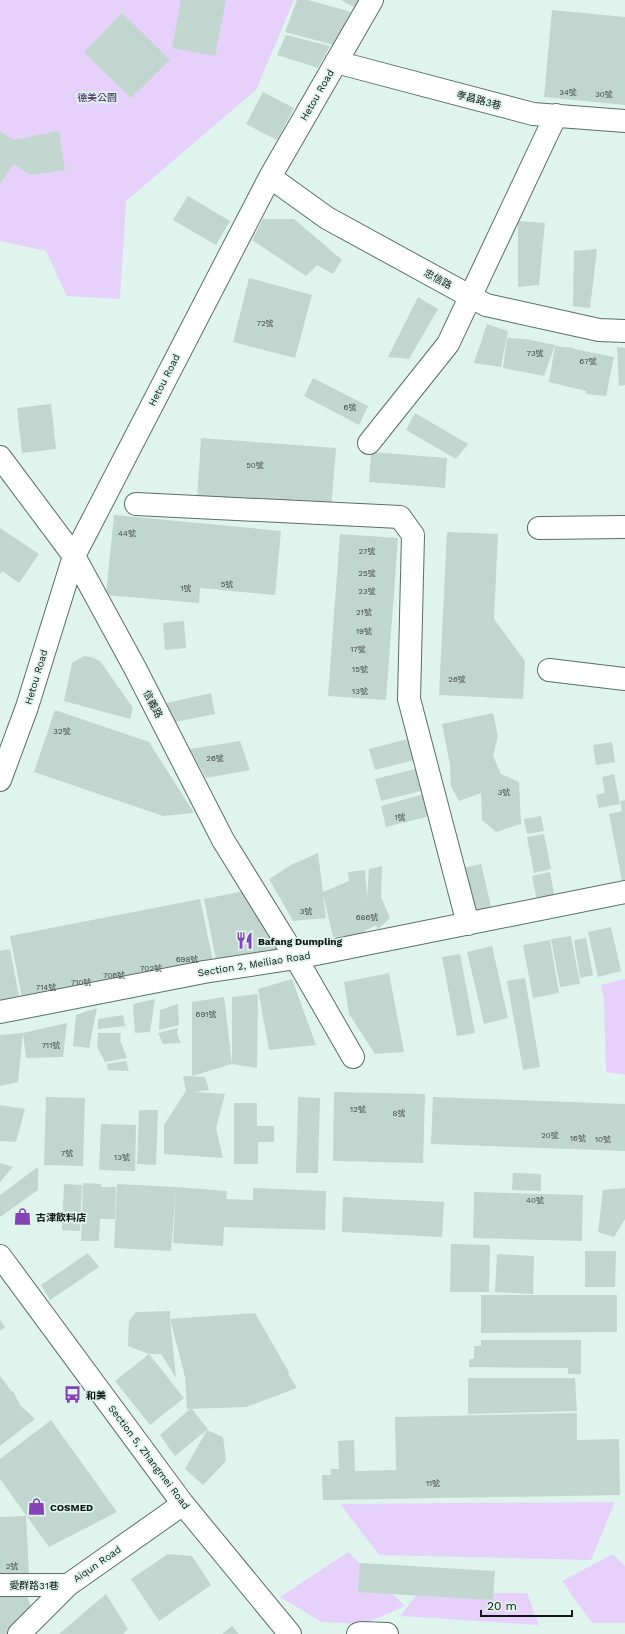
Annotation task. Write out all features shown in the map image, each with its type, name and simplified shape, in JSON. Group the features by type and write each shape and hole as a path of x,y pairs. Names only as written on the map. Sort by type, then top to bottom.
{"street":[{"name":"Hetou Road","path":"0,780 27,707 74,556 270,177 372,0"},
{"name":"孝昌路3巷","path":"336,62 533,114 625,121"},
{"path":"368,443 448,344 556,115"},
{"name":"忠信路","path":"270,177 327,218 486,305 599,330 625,331"},
{"name":"信義路","path":"0,457 74,556 135,668 223,840 296,958 353,1057"},
{"path":"136,504 400,517 413,535 408,672 409,699 468,924"},
{"path":"539,528 625,527"},
{"path":"549,670 625,679"},
{"name":"Section 2, Meiliao Road","path":"0,1012 204,972 296,958 625,892"},
{"name":"Section 5, Zhangmei Road","path":"0,1256 183,1504 290,1634"},
{"name":"Aiqun Road","path":"19,1634 68,1585 183,1504"},
{"name":"愛群路31巷","path":"0,1585 68,1585"},
{"path":"358,1634 387,1634"}],"green space":[{"name":"德美公園","path":"0,0 294,0 256,90 126,201 120,299 67,296 46,251 0,241"},
{"path":"625,979 625,1075 606,1072 604,999 601,985"},
{"path":"615,1502 591,1560 379,1555 340,1504"},
{"path":"348,1552 405,1606 364,1624 322,1622 280,1597"},
{"path":"613,1554 625,1566 625,1623 592,1623 562,1581"},
{"path":"418,1593 527,1593 539,1625 400,1616"}],"building":[{"path":"181,0 226,0 215,56 172,48"},
{"path":"297,0 308,0 351,12 334,45 285,32"},
{"path":"341,0 363,0 358,9"},
{"path":"552,10 625,17 625,105 544,97"},
{"path":"122,13 170,60 131,98 84,52"},
{"path":"286,35 330,46 318,68 277,55"},
{"path":"263,92 294,108 277,140 246,124"},
{"path":"0,131 13,140 59,131 65,170 30,175 14,164 0,184"},
{"path":"188,196 230,221 216,245 173,220"},
{"path":"263,219 294,219 342,260 333,274 317,265 306,276 252,240"},
{"path":"518,221 545,223 539,285 518,287"},
{"path":"597,249 590,308 573,306 574,251"},
{"path":"249,278 312,295 295,358 233,342"},
{"path":"418,297 438,309 409,359 388,357"},
{"path":"487,324 508,331 501,367 474,363"},
{"path":"507,338 525,339 555,345 544,376 503,368"},
{"path":"555,346 574,348 614,357 606,396 586,394 586,391 549,382"},
{"path":"617,347 625,348 625,385 619,386"},
{"path":"313,378 368,406 359,425 304,396"},
{"path":"51,404 56,449 22,453 17,408"},
{"path":"415,413 468,444 456,459 406,430"},
{"path":"201,438 336,448 331,510 197,500"},
{"path":"371,452 447,458 445,488 369,482"},
{"path":"114,515 281,531 275,595 200,588 199,603 106,595"},
{"path":"0,528 39,554 19,583 2,571 0,574"},
{"path":"447,532 498,534 494,619 525,661 523,699 439,695"},
{"path":"340,534 398,538 386,700 328,696"},
{"path":"184,621 186,648 165,650 163,623"},
{"path":"84,656 100,661 133,708 130,719 64,701 72,663"},
{"path":"211,693 215,714 175,722 162,704"},
{"path":"55,710 149,742 194,813 163,816 34,772"},
{"path":"493,713 498,736 493,756 501,774 519,782 521,824 496,832 482,820 481,793 459,801 451,786 450,765 442,724"},
{"path":"412,738 418,759 375,770 369,749"},
{"path":"240,741 250,770 206,778 190,749"},
{"path":"612,742 615,762 596,765 593,745"},
{"path":"419,768 424,790 381,801 375,779"},
{"path":"614,774 620,804 599,808 596,795 605,793 602,777"},
{"path":"424,794 430,816 386,827 381,806"},
{"path":"625,800 625,885 623,886 609,814 622,811 620,801"},
{"path":"541,816 544,831 527,834 524,819"},
{"path":"544,834 551,869 534,873 527,837"},
{"path":"318,853 323,892 349,881 348,872 365,870 367,898 369,869 382,866 381,897 390,918 378,929 376,925 358,935 333,937 323,894 326,918 293,921 269,879 293,864"},
{"path":"481,864 492,911 470,916 459,869"},
{"path":"550,872 555,898 537,901 532,876"},
{"path":"250,890 279,939 270,959 233,965 231,956 216,960 204,899"},
{"path":"200,899 214,966 23,1003 10,936"},
{"path":"611,927 621,971 598,977 588,932"},
{"path":"571,936 580,984 560,987 551,939"},
{"path":"586,938 593,975 580,978 574,940"},
{"path":"550,940 559,993 533,998 523,945"},
{"path":"492,946 508,1018 484,1024 467,952"},
{"path":"10,949 19,996 0,1000 0,951"},
{"path":"460,954 475,1033 457,1036 442,957"},
{"path":"389,973 404,1052 375,1054 349,1014 344,982"},
{"path":"525,978 540,1067 523,1070 507,981"},
{"path":"292,979 316,1045 269,1050 258,989"},
{"path":"258,994 257,1068 232,1064 232,997"},
{"path":"224,997 232,1064 192,1076 192,1002"},
{"path":"155,999 150,1032 135,1033 133,1004"},
{"path":"178,1004 179,1025 159,1030 160,1010"},
{"path":"97,1008 89,1048 73,1046 76,1015"},
{"path":"123,1015 125,1026 98,1029 98,1019"},
{"path":"67,1023 63,1057 26,1058 23,1033"},
{"path":"178,1028 177,1034 181,1043 163,1044 158,1033"},
{"path":"23,1033 18,1082 0,1086 0,1035"},
{"path":"98,1033 121,1033 120,1040 127,1058 105,1062 97,1047"},
{"path":"126,1061 129,1071 108,1070 107,1064"},
{"path":"183,1076 205,1077 209,1090 194,1092 225,1094 216,1128 223,1158 164,1154 164,1125 186,1091"},
{"path":"334,1092 425,1094 423,1163 333,1161"},
{"path":"46,1097 85,1098 83,1166 44,1165"},
{"path":"298,1097 320,1098 318,1173 296,1173"},
{"path":"433,1097 625,1104 625,1151 431,1144"},
{"path":"234,1103 257,1103 257,1126 274,1126 274,1142 258,1142 258,1164 234,1164"},
{"path":"0,1105 25,1109 16,1142 0,1141"},
{"path":"139,1110 158,1110 156,1165 137,1164"},
{"path":"101,1124 136,1125 135,1171 99,1170"},
{"path":"0,1163 13,1167 0,1182"},
{"path":"38,1167 38,1190 0,1217 0,1195"},
{"path":"513,1173 541,1174 541,1191 512,1190"},
{"path":"83,1183 101,1184 101,1187 116,1187 115,1219 100,1219 99,1241 81,1241"},
{"path":"64,1184 82,1185 80,1231 62,1230"},
{"path":"117,1184 176,1187 171,1251 114,1248"},
{"path":"176,1187 227,1191 226,1199 253,1200 253,1188 326,1191 325,1230 224,1227 223,1246 173,1243"},
{"path":"625,1188 625,1219 614,1237 598,1232 603,1190"},
{"path":"474,1192 583,1195 582,1241 473,1238"},
{"path":"343,1197 444,1202 442,1237 342,1232"},
{"path":"451,1244 490,1245 489,1292 450,1292"},
{"path":"585,1251 616,1251 615,1287 585,1287"},
{"path":"88,1253 99,1267 50,1300 41,1285"},
{"path":"497,1254 534,1256 533,1294 495,1292"},
{"path":"481,1295 617,1295 617,1332 481,1333"},
{"path":"170,1311 176,1378 161,1354 149,1354 128,1346 129,1321 136,1312"},
{"path":"255,1313 297,1388 246,1407 187,1409 185,1377 170,1319"},
{"path":"0,1320 5,1327 0,1331"},
{"path":"481,1340 581,1340 581,1374 568,1374 568,1368 469,1367 469,1360 474,1358 474,1346 481,1346"},
{"path":"149,1354 184,1398 150,1425 115,1381"},
{"path":"0,1376 12,1392 13,1391 20,1405 35,1419 0,1446"},
{"path":"468,1378 575,1378 577,1411 468,1414"},
{"path":"191,1408 208,1429 175,1456 160,1435"},
{"path":"577,1413 577,1440 619,1439 620,1495 323,1500 322,1475 331,1475 331,1469 339,1469 338,1441 354,1440 355,1471 396,1470 395,1417"},
{"path":"51,1420 117,1512 49,1547 0,1479 0,1459"},
{"path":"207,1430 223,1437 226,1461 203,1485 185,1469"},
{"path":"26,1516 29,1574 0,1576 0,1517"},
{"path":"168,1554 192,1556 211,1585 159,1621 131,1579"},
{"path":"360,1563 495,1571 493,1600 358,1592"},
{"path":"23,1586 35,1617 14,1634 0,1634 0,1588"},
{"path":"106,1594 128,1629 123,1634 59,1634"},
{"path":"232,1626 239,1634 222,1634"}],"place":[{"name":"Bafang Dumpling","path":"245,941"},
{"name":"古津飲料店","path":"23,1217"},
{"name":"和美","path":"73,1395"},
{"name":"COSMED","path":"37,1507"}]}
